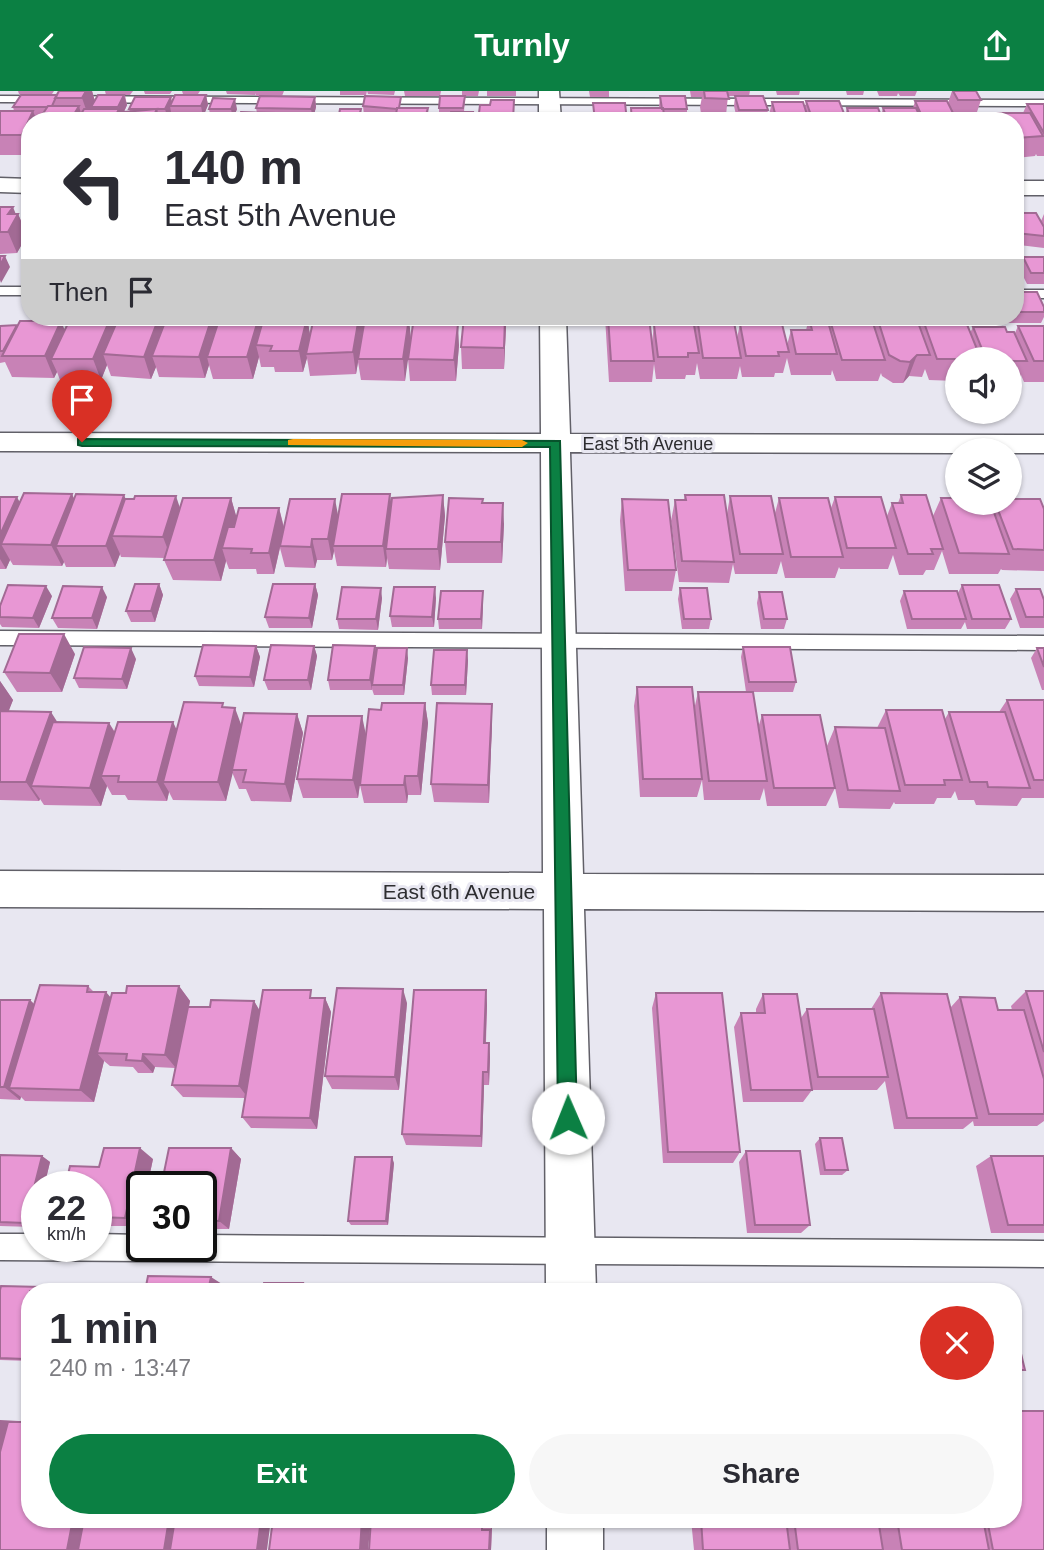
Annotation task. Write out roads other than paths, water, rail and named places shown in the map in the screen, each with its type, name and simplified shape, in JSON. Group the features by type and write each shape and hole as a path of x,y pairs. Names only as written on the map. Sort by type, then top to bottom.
{"street":[{"path":"0,185 21,185"},
{"path":"1024,188 1044,188"},
{"path":"553,326 570,1271"},
{"name":"East 5th Avenue","path":"0,442 1044,444"},
{"name":"East 6th Avenue","path":"0,889 1044,893"},
{"path":"575,1528 575,1550"}],"lane":[{"path":"0,99 549,104 1044,103"},
{"path":"0,291 21,291"},
{"path":"1024,294 1044,294"},
{"path":"0,638 1044,643"},
{"path":"0,1247 570,1271 1044,1254"}]}
